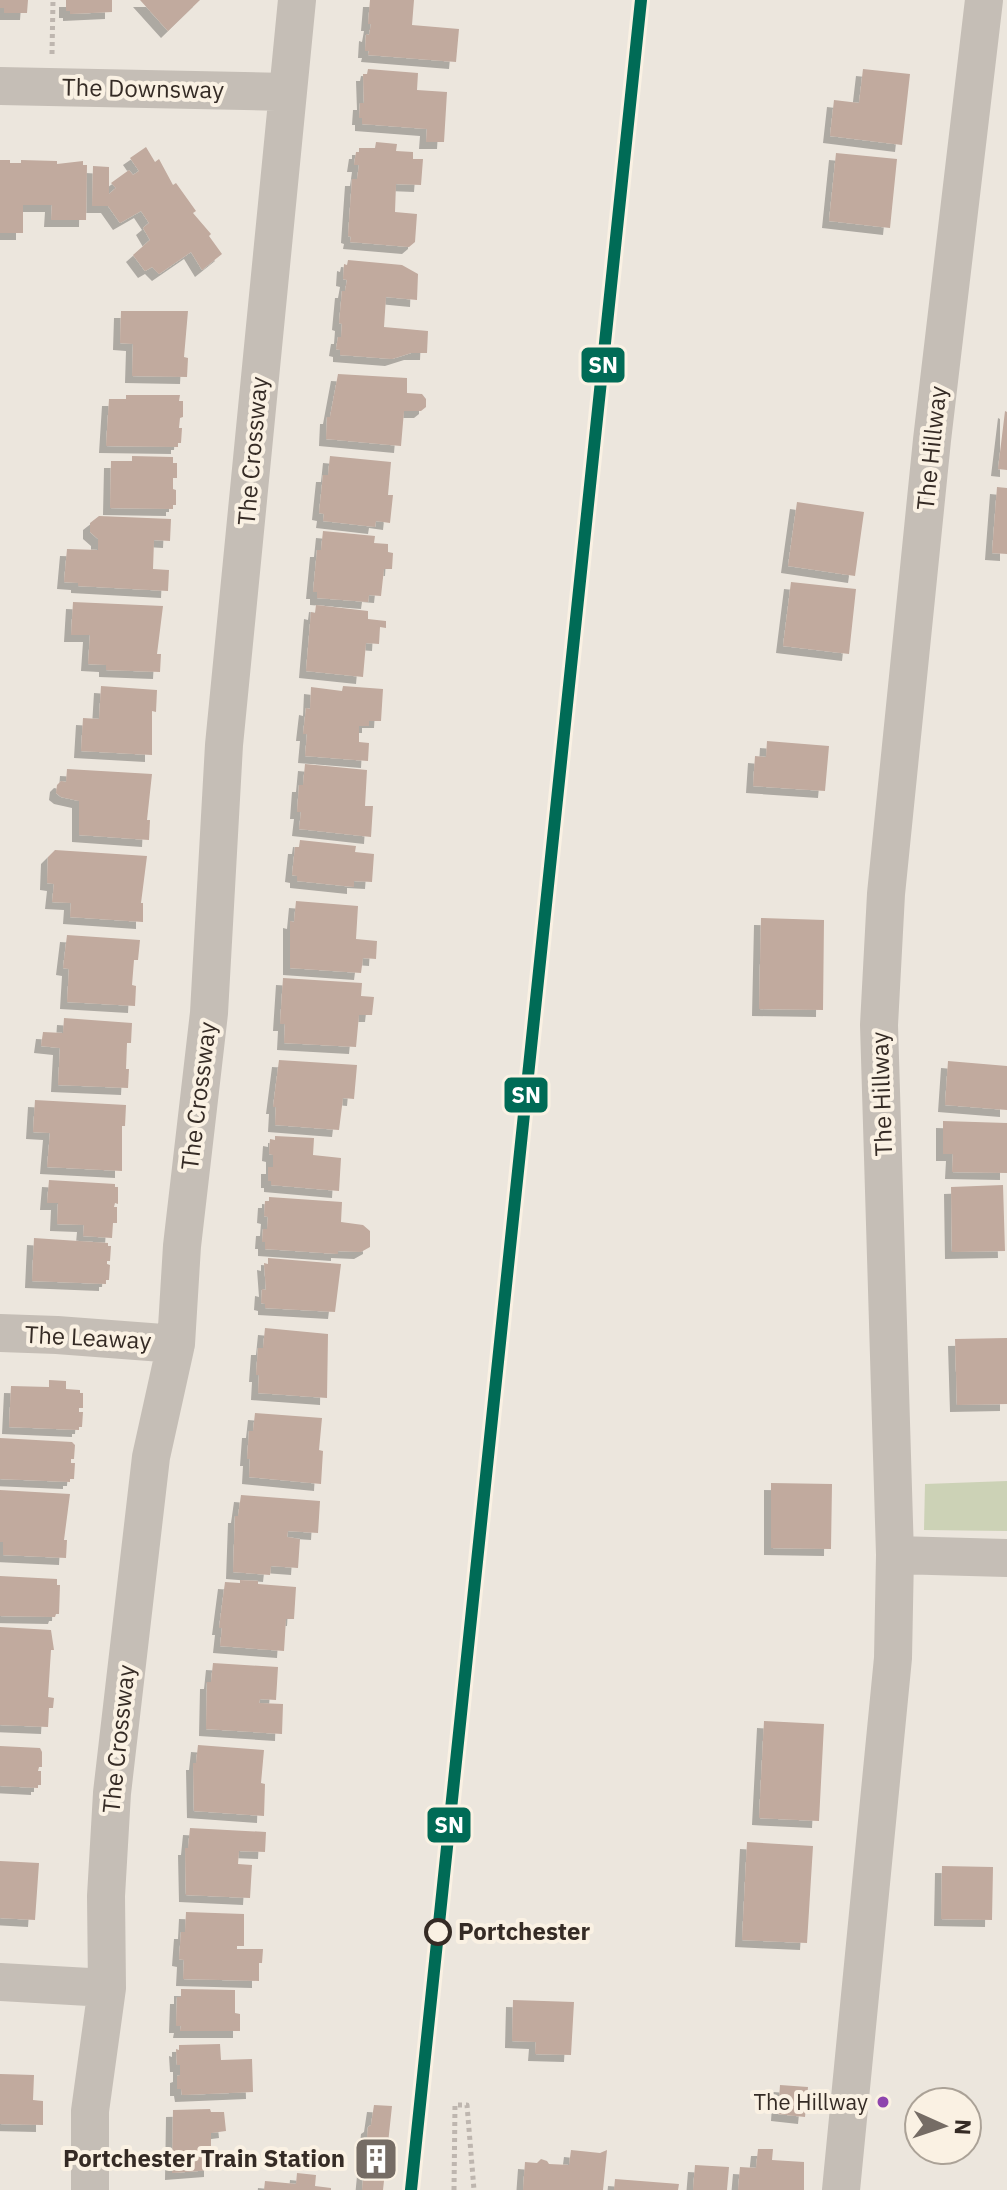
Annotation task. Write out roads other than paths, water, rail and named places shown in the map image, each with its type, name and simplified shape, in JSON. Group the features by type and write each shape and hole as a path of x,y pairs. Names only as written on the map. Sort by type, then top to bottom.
{"street":[{"name":"The Crossway","path":"90,2190 90,2111 107,1988 106,1896 113,1777 151,1457 176,1344 182,1246 209,1013 224,745 297,0"},
{"name":"The Hillway","path":"841,2190 893,1658 895,1555 879,1025 886,894 934,424 984,0"},
{"name":"The Downsway","path":"0,86 286,92"},
{"name":"The Leaway","path":"0,1333 176,1344"},
{"path":"895,1555 1007,1558"},
{"path":"0,1982 107,1988"}],"place":[{"name":"Portchester","path":"438,1932"},
{"name":"The Hillway","path":"883,2102"},
{"name":"Portchester Train Station","path":"376,2159"}]}
